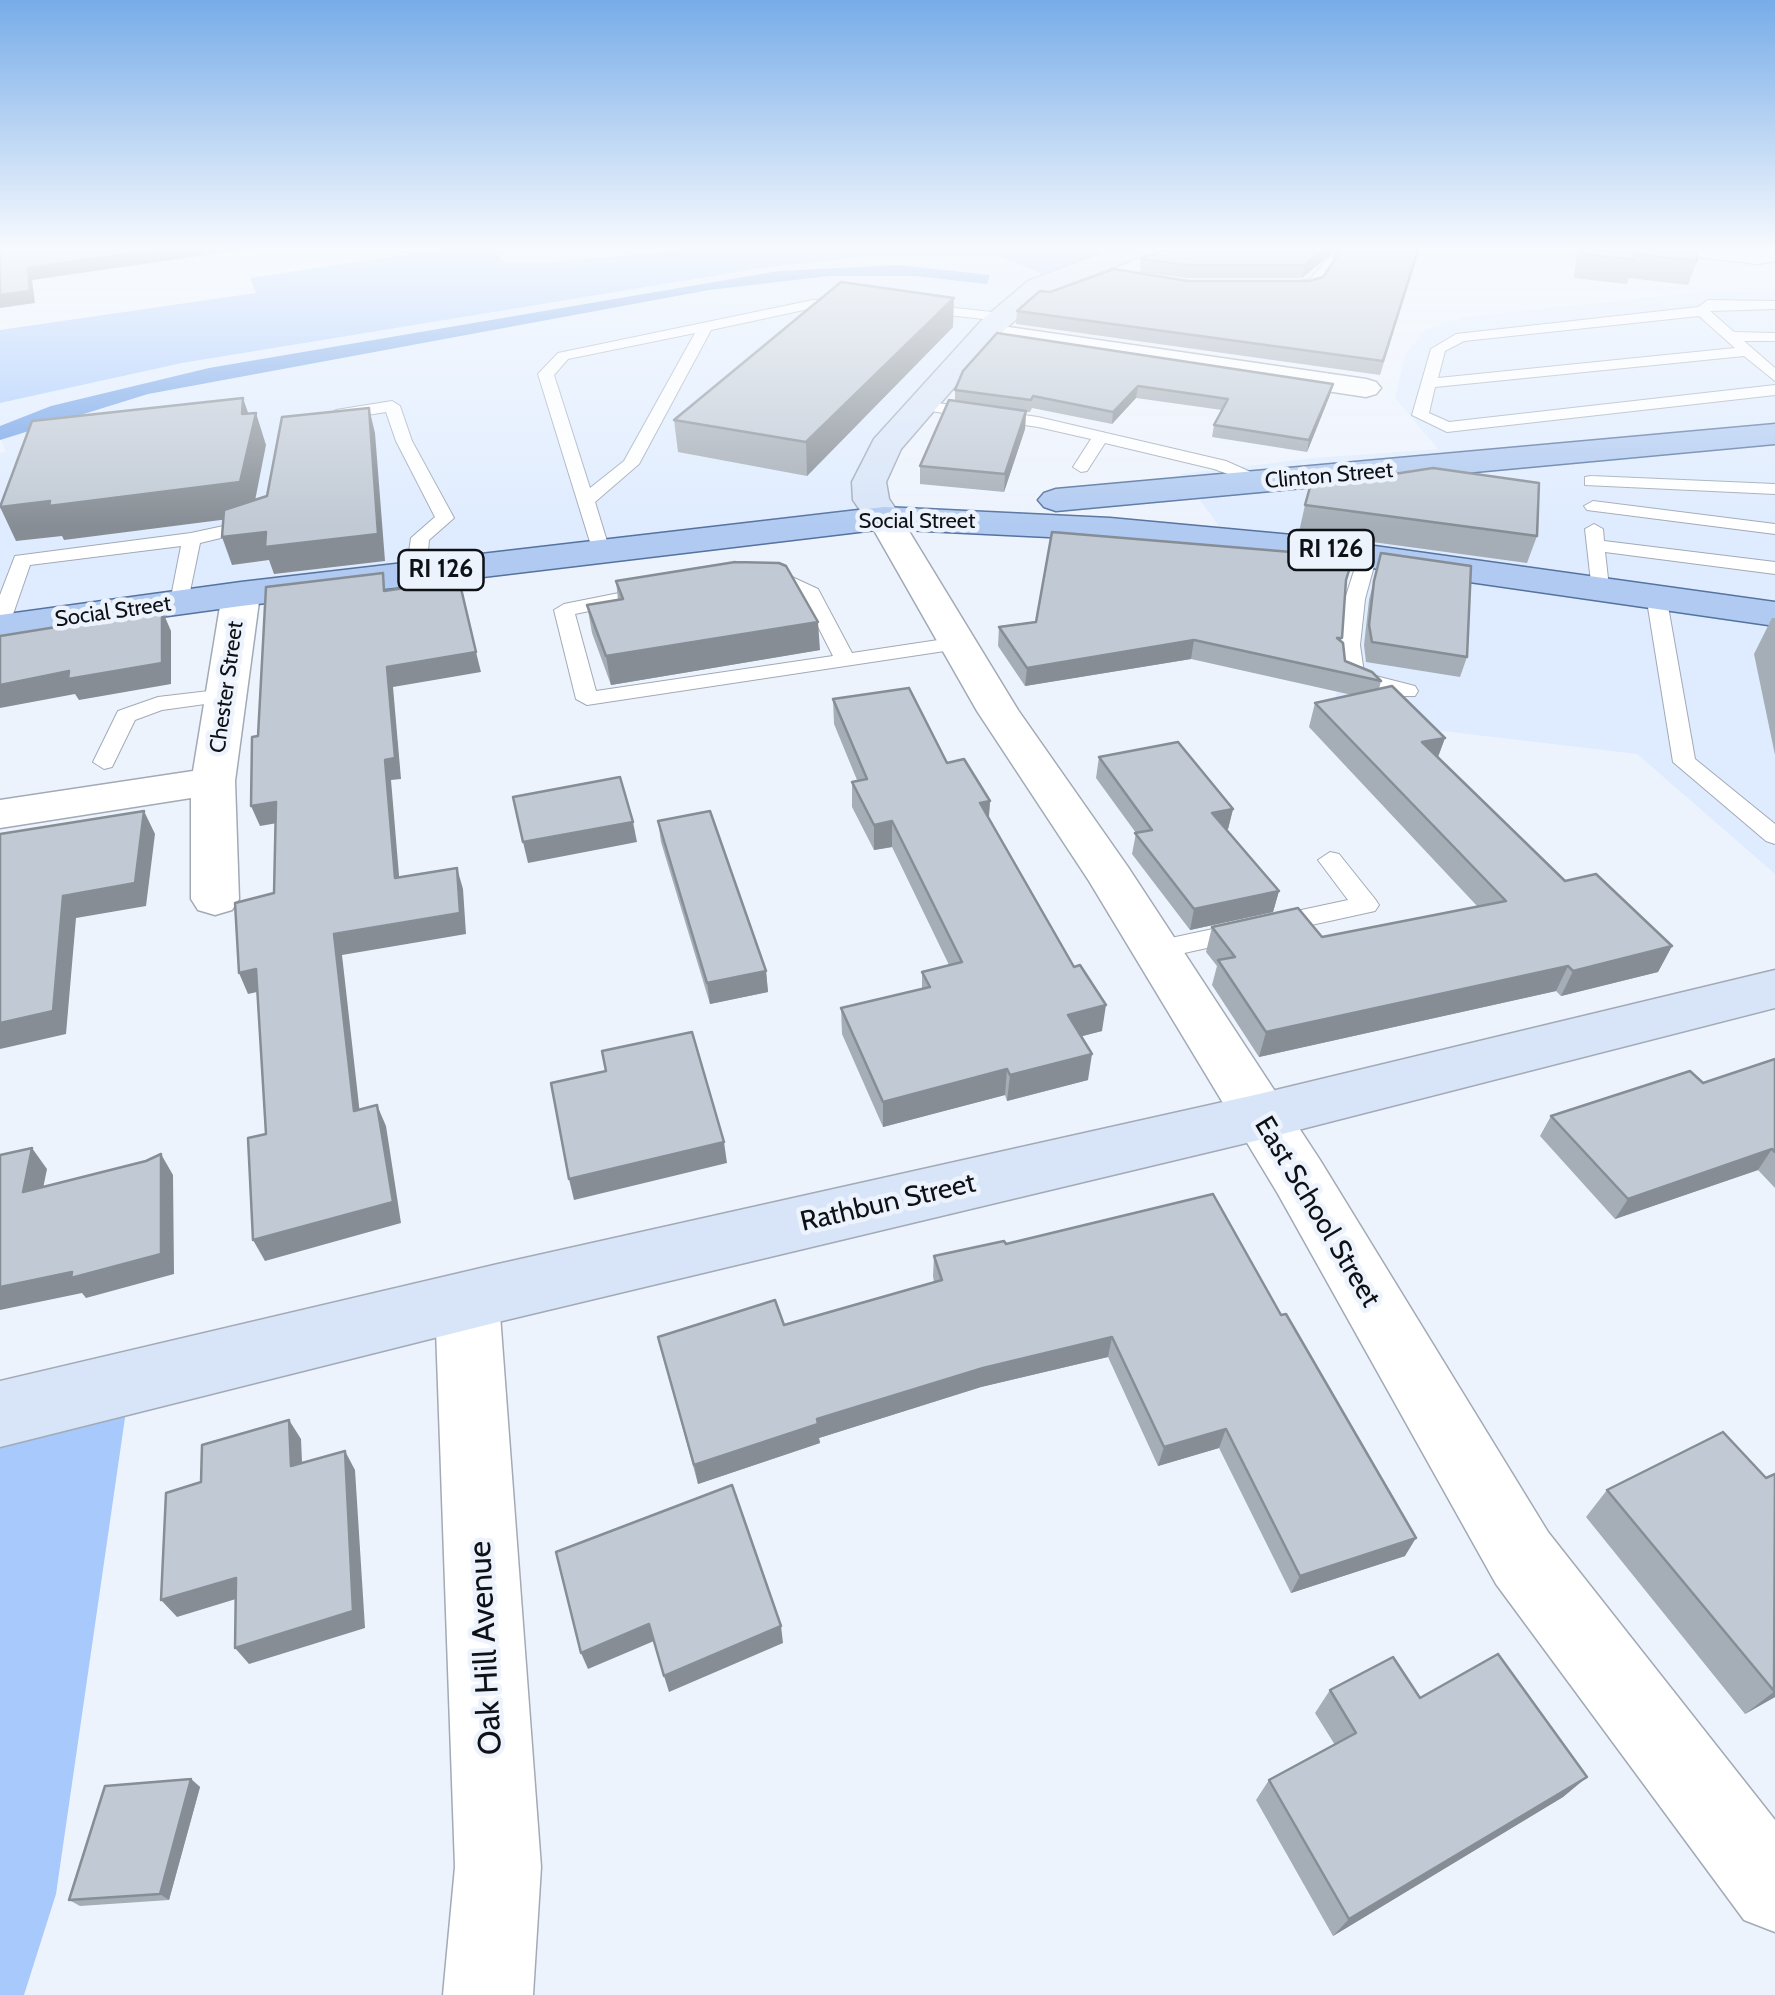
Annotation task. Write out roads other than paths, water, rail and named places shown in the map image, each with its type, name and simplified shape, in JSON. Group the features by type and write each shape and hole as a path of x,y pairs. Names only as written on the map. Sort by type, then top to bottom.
{"main road":[{"path":"884,518 871,500 869,482 886,446 980,340"},
{"name":"Clinton Street","path":"884,518 1264,482 1580,467 1775,434"},
{"path":"1230,540 1210,518 1212,510 1264,482"},
{"name":"Social Street","path":"0,625 884,518 1110,529 1230,540 1368,555 1775,614"},
{"name":"Rathbun Street","path":"0,1415 467,1300 1260,1117 1775,989"}],"street":[{"path":"1088,340 1366,388"},
{"name":"East School Street","path":"884,518 958,644 1299,1177 1522,1558 1775,1889"},
{"name":"Chester Street","path":"216,898 213,781 241,594"},
{"name":"Chester Street","path":"0,814 213,781"},
{"name":"Oak Hill Avenue","path":"467,1300 498,1868 488,1995"}],"lane":[{"path":"601,551 546,374 563,356 641,340"},
{"path":"585,501 631,464 698,340"},
{"path":"1457,340 1438,349 1420,415 1447,427 1775,390"},
{"path":"1735,340 1775,376"},
{"path":"1429,383 1748,351"},
{"path":"318,418 392,406 404,441 444,518 420,538 416,573"},
{"path":"923,406 1038,422 1220,465 1264,482"},
{"path":"1081,467 1101,437"},
{"path":"1599,587 1592,506 1580,467 1775,489"},
{"path":"0,625 22,560 191,540 263,522 266,506"},
{"path":"1592,506 1775,529"},
{"path":"180,602 191,540"},
{"path":"1595,545 1775,568"},
{"path":"1368,555 1353,614 1350,644 1354,677 1406,691"},
{"path":"750,579 784,580 812,593 846,659"},
{"path":"679,588 620,596 564,610 588,700 958,644"},
{"path":"1656,595 1684,762 1775,836"},
{"path":"104,762 126,716 158,704 226,695"},
{"path":"1157,950 1366,905 1330,860"}]}
